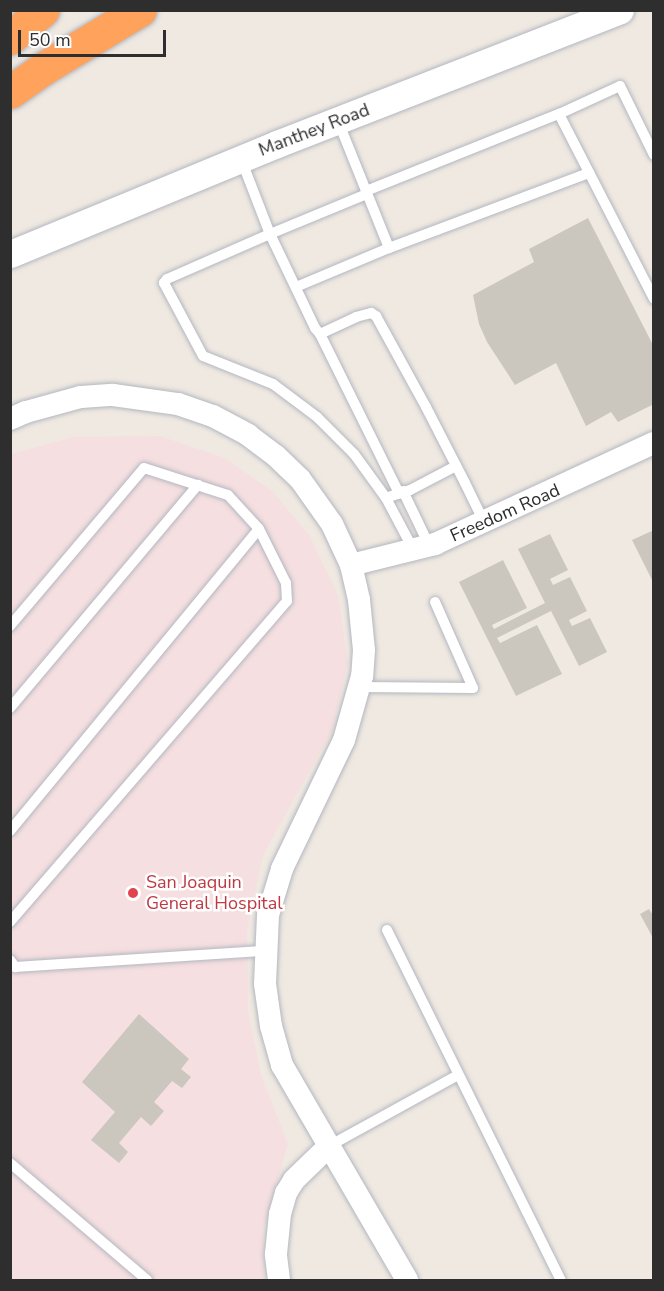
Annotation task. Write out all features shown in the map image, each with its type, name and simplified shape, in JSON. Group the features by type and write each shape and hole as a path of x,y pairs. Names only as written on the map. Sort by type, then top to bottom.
{"highway":[{"path":"10,38 43,10"},
{"path":"10,92 44,68 140,10"}],"street":[{"name":"Manthey Road","path":"10,254 337,120 620,10"},
{"path":"10,419 26,412 81,397 113,395 178,404 213,416 248,435 276,456 300,479 332,524 351,565 359,600 364,650 359,687 344,740 282,868 268,915 265,984 271,1026 282,1065 407,1281"},
{"name":"Freedom Road","path":"351,565 421,548 484,522 654,443"},
{"path":"279,1281 276,1254 280,1214 286,1193 294,1180 329,1146"}],"lane":[{"path":"421,548 354,454 317,417 273,384 203,356 166,292 164,283 167,279 270,234 559,114 620,86 654,155"},
{"path":"559,114 654,299"},
{"path":"337,120 389,248"},
{"path":"240,159 270,234 401,492 421,548"},
{"path":"296,287 389,248 589,173"},
{"path":"320,334 356,317 371,313 376,316 484,522"},
{"path":"386,498 456,466"},
{"path":"10,626 144,468 228,495 259,529 286,583 287,601 10,922"},
{"path":"10,708 198,485"},
{"path":"10,831 259,529"},
{"path":"359,687 473,688 435,602"},
{"path":"387,930 561,1281"},
{"path":"10,960 15,967 265,951"},
{"path":"329,1146 458,1074"},
{"path":"10,1163 147,1281"}],"shaded area":[{"name":"San Joaquin General Hospital","path":"160,436 225,458 273,492 309,535 338,595 348,663 332,731 263,855 247,931 248,1011 261,1075 288,1144 263,1230 264,1280 11,1280 11,454 74,437"}],"building":[{"path":"588,218 654,347 654,404 618,422 611,412 586,426 556,363 515,385 487,342 479,324 473,295 534,262 529,249"},
{"path":"654,530 654,584 632,540"},
{"path":"550,534 568,570 550,579 553,585 570,577 587,611 569,620 572,626 590,618 607,652 579,666 551,611 497,638 500,643 537,625 562,674 516,696 459,582 503,560 527,608 492,625 494,629 545,603 518,549"},
{"path":"649,909 654,917 654,940 640,914"},
{"path":"139,1014 189,1059 181,1069 191,1077 182,1088 172,1081 154,1102 164,1111 151,1126 141,1117 119,1143 128,1152 119,1163 91,1140 115,1112 82,1082"}],"place":[{"name":"San Joaquin General Hospital","path":"133,893"}]}
